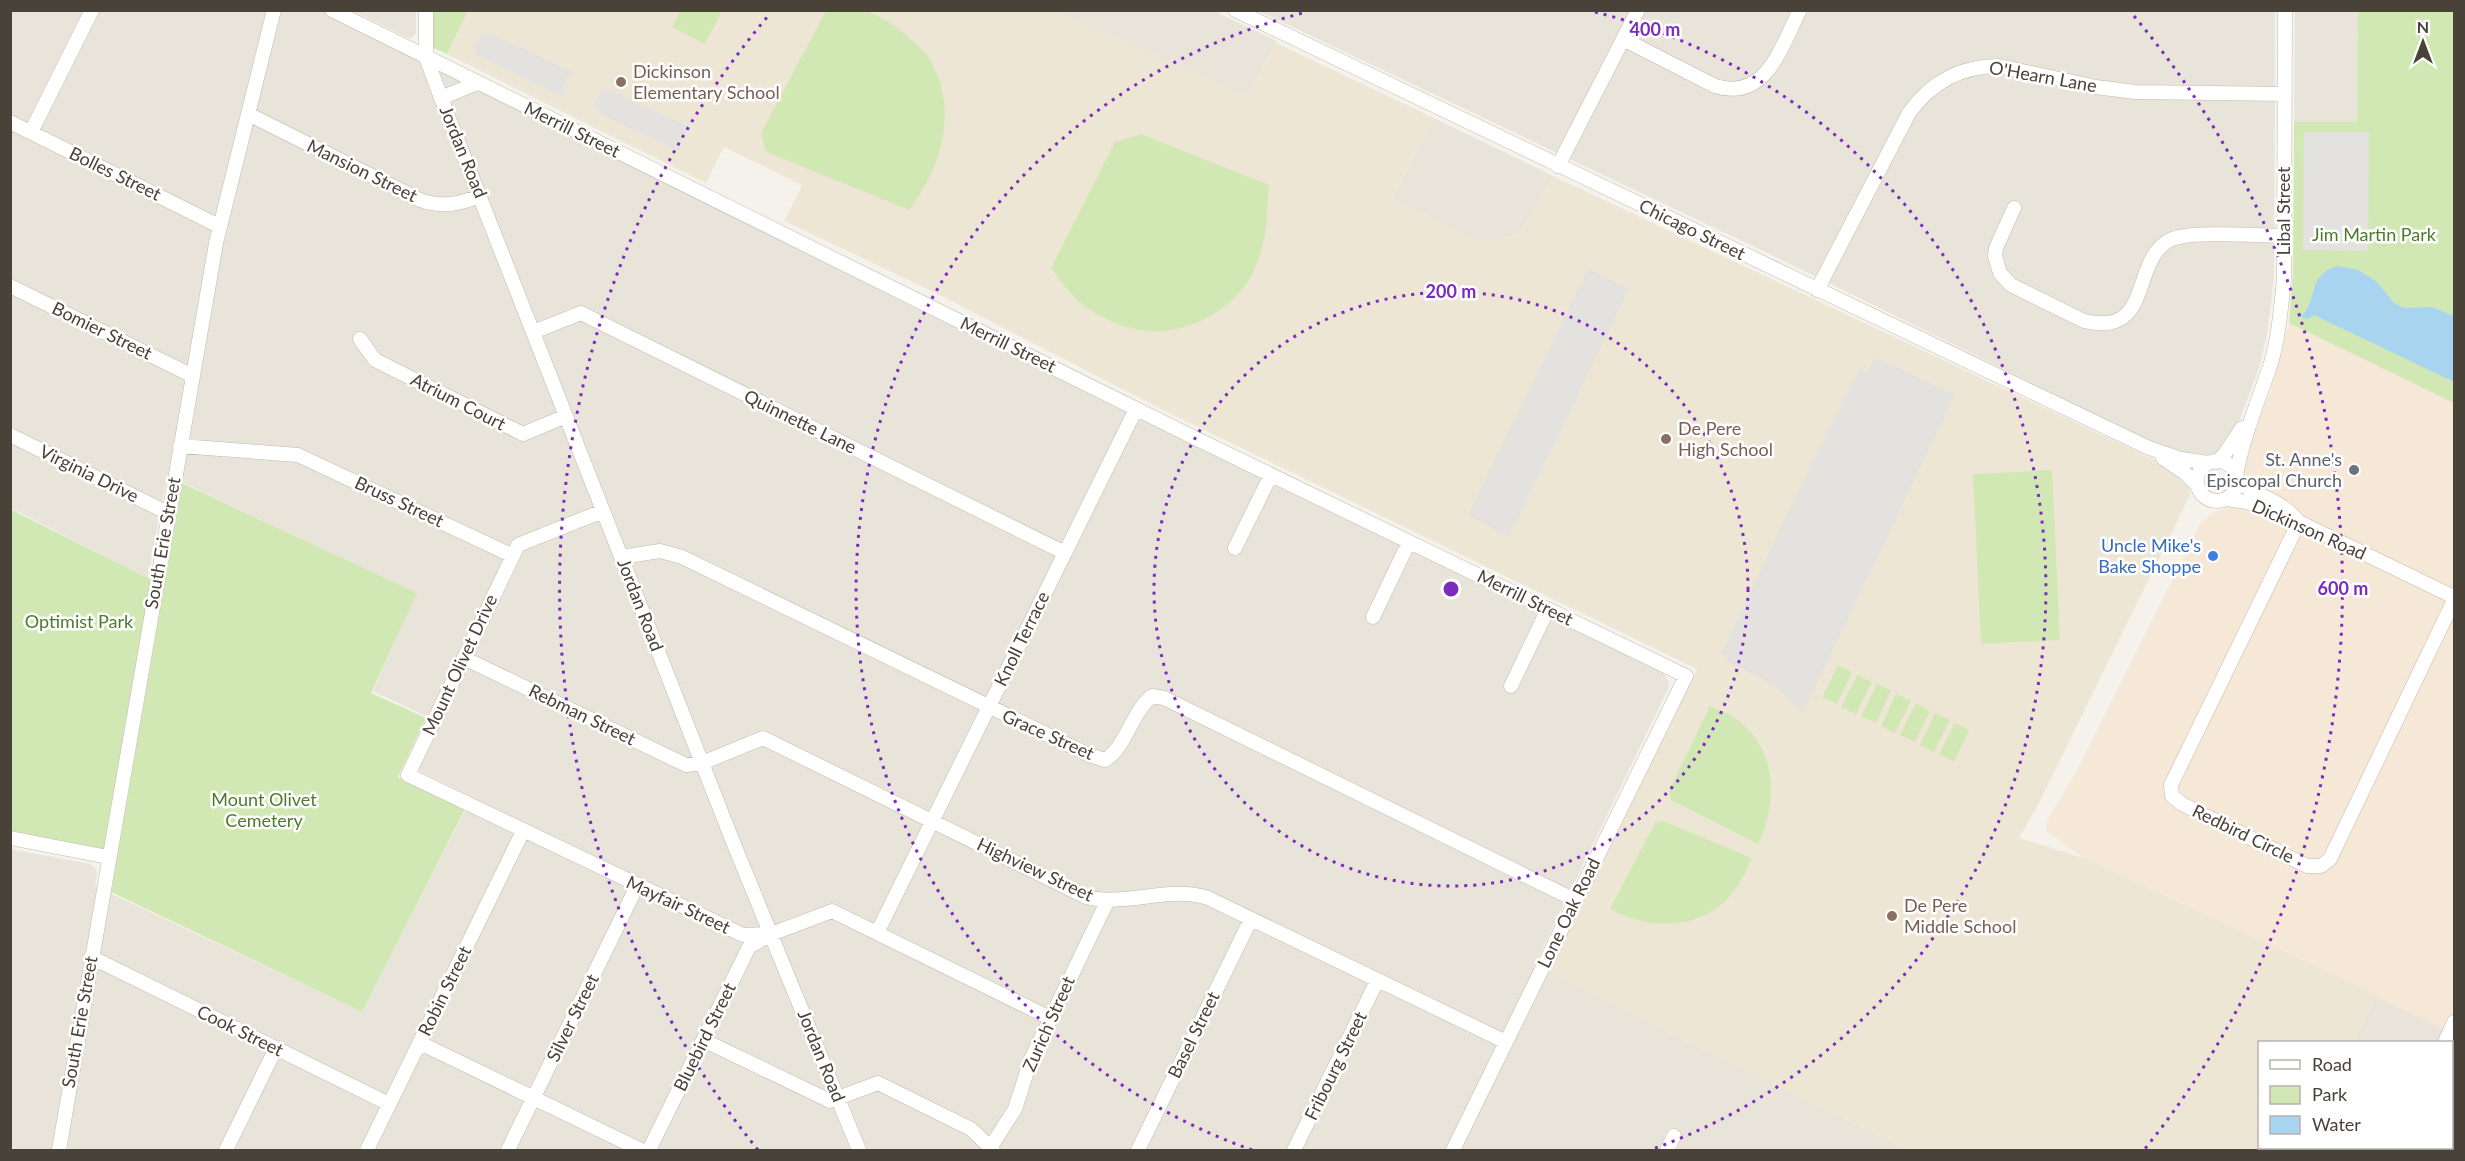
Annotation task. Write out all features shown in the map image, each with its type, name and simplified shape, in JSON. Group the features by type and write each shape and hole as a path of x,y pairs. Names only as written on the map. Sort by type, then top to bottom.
{"street":[{"path":"31,132 92,10"},
{"name":"South Erie Street","path":"58,1150 219,226 274,10"},
{"name":"Merrill Street","path":"332,10 1270,475 1686,676"},
{"path":"426,10 426,57"},
{"name":"Chicago Street","path":"1235,10 2149,448 2181,459 2213,462"},
{"path":"1558,166 1638,10"},
{"path":"1623,39 1715,86 1724,89 1743,89 1754,84 1769,70 1800,10"},
{"name":"Libal Street","path":"2237,478 2253,408 2271,362 2284,279 2285,10"},
{"name":"Jordan Road","path":"426,57 702,763 859,1150"},
{"name":"O'Hearn Lane","path":"1817,290 1909,113 1928,90 1954,74 1984,66 1999,66 2096,87 2135,92 2285,94"},
{"path":"441,98 477,83"},
{"name":"Mansion Street","path":"248,114 431,204 452,205 480,196"},
{"name":"Bolles Street","path":"10,122 219,226"},
{"path":"2014,208 1996,248 1995,256 2000,273 2011,285 2084,321 2094,323 2113,321 2133,307 2154,253 2171,239 2188,235 2284,236"},
{"name":"Bomier Street","path":"10,286 193,376"},
{"name":"Quinnette Lane","path":"533,332 581,313 1065,553"},
{"name":"Atrium Court","path":"360,339 375,360 523,434 566,416"},
{"name":"Libal Street","path":"2213,462 2233,442 2253,408"},
{"name":"Knoll Terrace","path":"877,933 1136,409"},
{"name":"Virginia Drive","path":"10,435 168,513"},
{"name":"Bruss Street","path":"180,446 298,455 513,556"},
{"name":"Chicago Street","path":"2149,448 2185,473 2198,486"},
{"path":"2213,462 2228,465 2237,478 2234,491 2227,499 2218,501 2208,498 2198,486 2198,475 2213,462"},
{"path":"1235,548 1270,475"},
{"name":"Dickinson Road","path":"2237,478 2252,492 2287,507 2298,522"},
{"name":"Dickinson Road","path":"2227,499 2247,502 2298,522 2454,599"},
{"path":"513,556 518,545 603,511"},
{"name":"Redbird Circle","path":"2298,522 2171,785 2172,796 2182,804 2307,866 2321,866 2330,859 2454,599"},
{"path":"1373,617 1409,542"},
{"name":"Grace Street","path":"621,557 660,551 682,557 988,708 1089,755 1105,760 1114,754 1143,703 1152,696 1164,698 1575,900"},
{"name":"Mount Olivet Drive","path":"408,775 513,556"},
{"path":"1511,686 1548,609"},
{"name":"Rebman Street","path":"464,658 686,765 702,763"},
{"name":"Lone Oak Road","path":"1456,1149 1575,900 1686,676"},
{"name":"Highview Street","path":"702,763 763,738 1086,897 1108,900 1191,894 1208,898 1506,1042"},
{"name":"Mayfair Street","path":"408,775 743,935 771,934 832,911 1050,1018"},
{"name":"Robin Street","path":"367,1150 523,831"},
{"path":"10,838 108,857"},
{"name":"Silver Street","path":"508,1150 638,886"},
{"name":"Zurich Street","path":"992,1149 1015,1108 1031,1059 1108,900"},
{"name":"Basel Street","path":"1138,1150 1251,919"},
{"name":"Bluebird Street","path":"649,1150 749,947 771,934"},
{"name":"Cook Street","path":"91,957 389,1104"},
{"name":"Fribourg Street","path":"1294,1150 1377,981"},
{"path":"2445,1041 2454,1022"},
{"path":"704,1040 830,1101 878,1083 972,1129 992,1149"},
{"path":"420,1043 641,1150"},
{"path":"226,1150 276,1048"},
{"path":"1667,1150 1674,1136"}],"shaded area":[{"name":"De Pere High School","path":"1054,10 1247,96 1276,43 1434,118 1392,199 1484,243 1520,234 1553,176 2176,470 2189,482 2190,495 2039,803 2019,838 2084,858 2377,995 2354,1041 2258,1041 2258,1149 2305,1150 1909,1150 1548,973 1697,669 1159,408 932,291 784,221 802,185 724,147 706,183 447,54 468,11"},
{"path":"11,11 323,11 1663,672 1669,682 1668,689 1533,968 1548,973 1909,1150 11,1150 10,849 90,864 95,868 97,874 95,886 362,1012 472,797 419,771 418,766 439,722 373,691 416,593 167,475 148,578 11,508"},
{"path":"353,11 416,11 416,33 411,38 406,37"},
{"path":"1055,11 1214,11 1277,41 1247,96"},
{"path":"1259,11 2275,11 2274,275 2267,334 2259,368 2238,424 2218,456 2205,459 2162,447 1780,259"},
{"path":"2295,11 2358,11 2357,122 2294,122"},
{"path":"489,32 574,73 567,78 563,88 564,97 476,55 475,45 480,37"},
{"path":"608,89 692,128 683,134 680,142 681,152 598,113 595,102 599,94"},
{"path":"1434,118 1553,176 1520,234 1484,243 1392,199"},
{"path":"2304,132 2369,132 2368,251 2303,250"},
{"path":"1588,269 1629,289 1509,537 1468,515"},
{"path":"2289,323 2454,403 2454,1034 2084,858 2046,831 2047,821 2079,767 2201,523 2216,511 2231,507 2243,486 2245,456 2270,393"},
{"path":"1875,357 1955,395 1803,712 1774,685 1727,661 1728,656 1721,654 1859,369 1867,373"},
{"path":"2377,995 2454,1034 2454,1150 2304,1150 2453,1149 2453,1041 2354,1041"}],"green space":[{"path":"680,10 722,11 705,44 672,27"},
{"path":"430,11 468,11 447,54 429,46"},
{"path":"826,11 863,11 887,20 925,52 937,74 943,95 945,115 943,135 931,174 909,210 766,152 761,133"},
{"name":"Jim Martin Park","path":"2358,11 2454,11 2454,403 2289,323 2293,272 2294,122 2357,122"},
{"path":"1141,134 1269,185 1266,227 1262,246 1256,266 1248,281 1238,294 1212,315 1197,323 1165,331 1134,329 1099,315 1075,297 1051,268 1115,142"},
{"path":"2052,470 2060,640 1981,644 1973,474"},
{"name":"Mount Olivet Cemetery","path":"182,483 417,593 371,693 426,718 398,777 465,809 362,1012 111,892"},
{"name":"Optimist Park","path":"10,509 156,582 108,857 11,838"},
{"path":"1838,665 1852,672 1837,704 1822,697"},
{"path":"1857,675 1872,682 1856,714 1841,707"},
{"path":"1877,684 1891,691 1876,723 1861,716"},
{"path":"1896,694 1911,701 1895,733 1881,726"},
{"path":"1916,703 1930,711 1915,742 1900,735"},
{"path":"1710,706 1732,716 1749,730 1766,760 1771,793 1765,828 1758,844 1671,800 1669,791"},
{"path":"1935,713 1950,720 1934,752 1920,745"},
{"path":"1955,723 1969,730 1954,762 1939,754"},
{"path":"1663,821 1752,858 1731,895 1718,907 1689,921 1657,923 1641,921 1610,909 1655,823"}],"water":[{"path":"2337,266 2358,270 2376,281 2394,303 2404,308 2432,307 2454,316 2454,382 2314,315 2308,319 2301,317 2310,303 2321,276 2327,270"}],"place":[{"name":"Dickinson Elementary School","path":"621,82"},
{"name":"De Pere High School","path":"1666,439"},
{"name":"St. Anne's Episcopal Church","path":"2354,470"},
{"name":"Uncle Mike's Bake Shoppe","path":"2213,556"},
{"name":"De Pere Middle School","path":"1892,916"}]}
